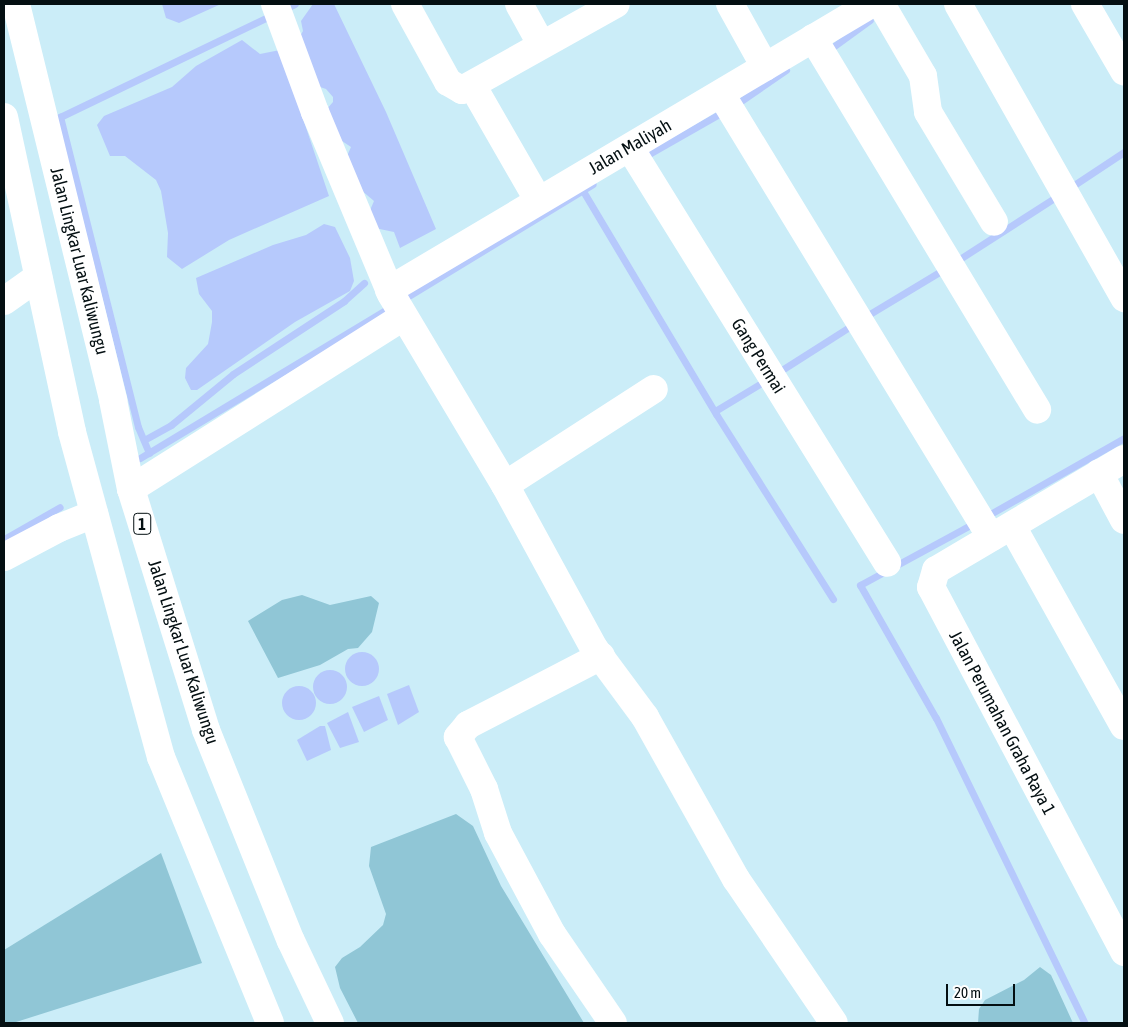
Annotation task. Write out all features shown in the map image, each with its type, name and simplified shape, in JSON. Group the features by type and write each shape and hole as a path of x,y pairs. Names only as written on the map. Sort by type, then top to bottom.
{"main road":[{"name":"Jalan Lingkar Luar Kaliwungu","path":"16,4 113,400 131,489 206,730 290,941 330,1023"},
{"path":"275,4 396,303 505,485 601,656 645,717 736,879 834,1023"},
{"path":"405,4 448,82 462,90 541,44 616,4"},
{"path":"519,4 541,44"},
{"path":"730,4 761,59"},
{"path":"958,4 1124,298"},
{"path":"1085,4 1124,71"},
{"name":"Jalan Maliyah","path":"131,489 396,303 538,200 636,158 723,98 761,59 821,52 879,7"},
{"path":"879,7 924,76 928,112 994,222"},
{"path":"821,52 1037,410"},
{"path":"472,85 538,200"},
{"path":"723,98 864,327 992,528 1124,726"},
{"path":"4,117 38,277 94,514 161,757 270,1023"},
{"name":"Gang Permai","path":"636,158 888,563"},
{"path":"4,301 38,277"},
{"path":"505,485 654,389"},
{"name":"Jalan Perumahan Graha Raya 1","path":"1124,459 992,528 936,570 931,587 1124,952"},
{"path":"1099,473 1124,520"},
{"path":"4,556 59,528 94,514"},
{"path":"601,656 468,725 458,737 484,789 498,833 552,934 613,1023"}],"shaded area":[{"path":"162,4 221,4 179,23 166,18"},
{"path":"313,4 334,4 386,112 436,229 400,248 394,232 375,228 368,215 374,201 361,190 347,156 351,147 342,141 326,110 333,102 333,97 326,89 320,87 299,38 303,31 301,21"},
{"path":"242,40 260,54 280,50 329,196 229,240 182,269 167,257 168,233 161,191 156,180 125,156 110,156 97,125 104,116 172,87 196,66"},
{"path":"324,224 335,227 350,258 354,281 350,291 295,322 197,390 191,390 185,378 186,368 208,344 212,322 212,311 199,294 196,278 273,245 306,235"},
{"path":"302,595 330,605 371,596 379,603 372,632 358,648 348,649 320,665 278,678 248,621 282,600"},
{"path":"362,652 374,657 379,669 374,681 362,686 350,681 345,669 350,657"},
{"path":"330,670 337,671 342,675 346,680 346,694 342,699 337,703 330,704 323,703 318,699 314,694 313,687 314,680 318,675 323,671"},
{"path":"409,685 419,712 398,725 387,694"},
{"path":"299,686 306,687 311,691 315,696 315,710 311,715 306,719 299,720 292,719 287,715 283,710 282,703 283,696 287,691 292,687"},
{"path":"379,696 388,720 364,732 352,707"},
{"path":"348,712 359,742 340,748 327,723"},
{"path":"320,726 325,726 331,750 307,761 297,740"},
{"path":"456,814 473,826 501,886 584,1023 358,1023 340,988 335,967 342,958 360,947 383,925 386,914 369,866 371,847"},
{"path":"161,853 202,963 13,1023 4,1023 4,950"},
{"path":"1040,967 1051,975 1073,1023 978,1023 979,1009 985,1000 1024,980"}],"waterway":[{"path":"282,10 295,4"},
{"path":"149,453 138,427 60,117 272,15"},
{"path":"826,52 870,20"},
{"path":"735,105 786,70"},
{"path":"642,158 726,110"},
{"path":"1068,189 1124,152"},
{"path":"402,300 593,184"},
{"path":"583,191 716,414 833,599"},
{"path":"955,262 1059,195"},
{"path":"863,318 946,268"},
{"path":"144,440 171,425 233,374 344,301 364,283"},
{"path":"140,458 392,306"},
{"path":"777,373 854,324"},
{"path":"715,411 768,379"},
{"path":"985,517 1124,438"},
{"path":"4,539 60,507"},
{"path":"976,522 860,585 936,718 1085,1023"}]}
